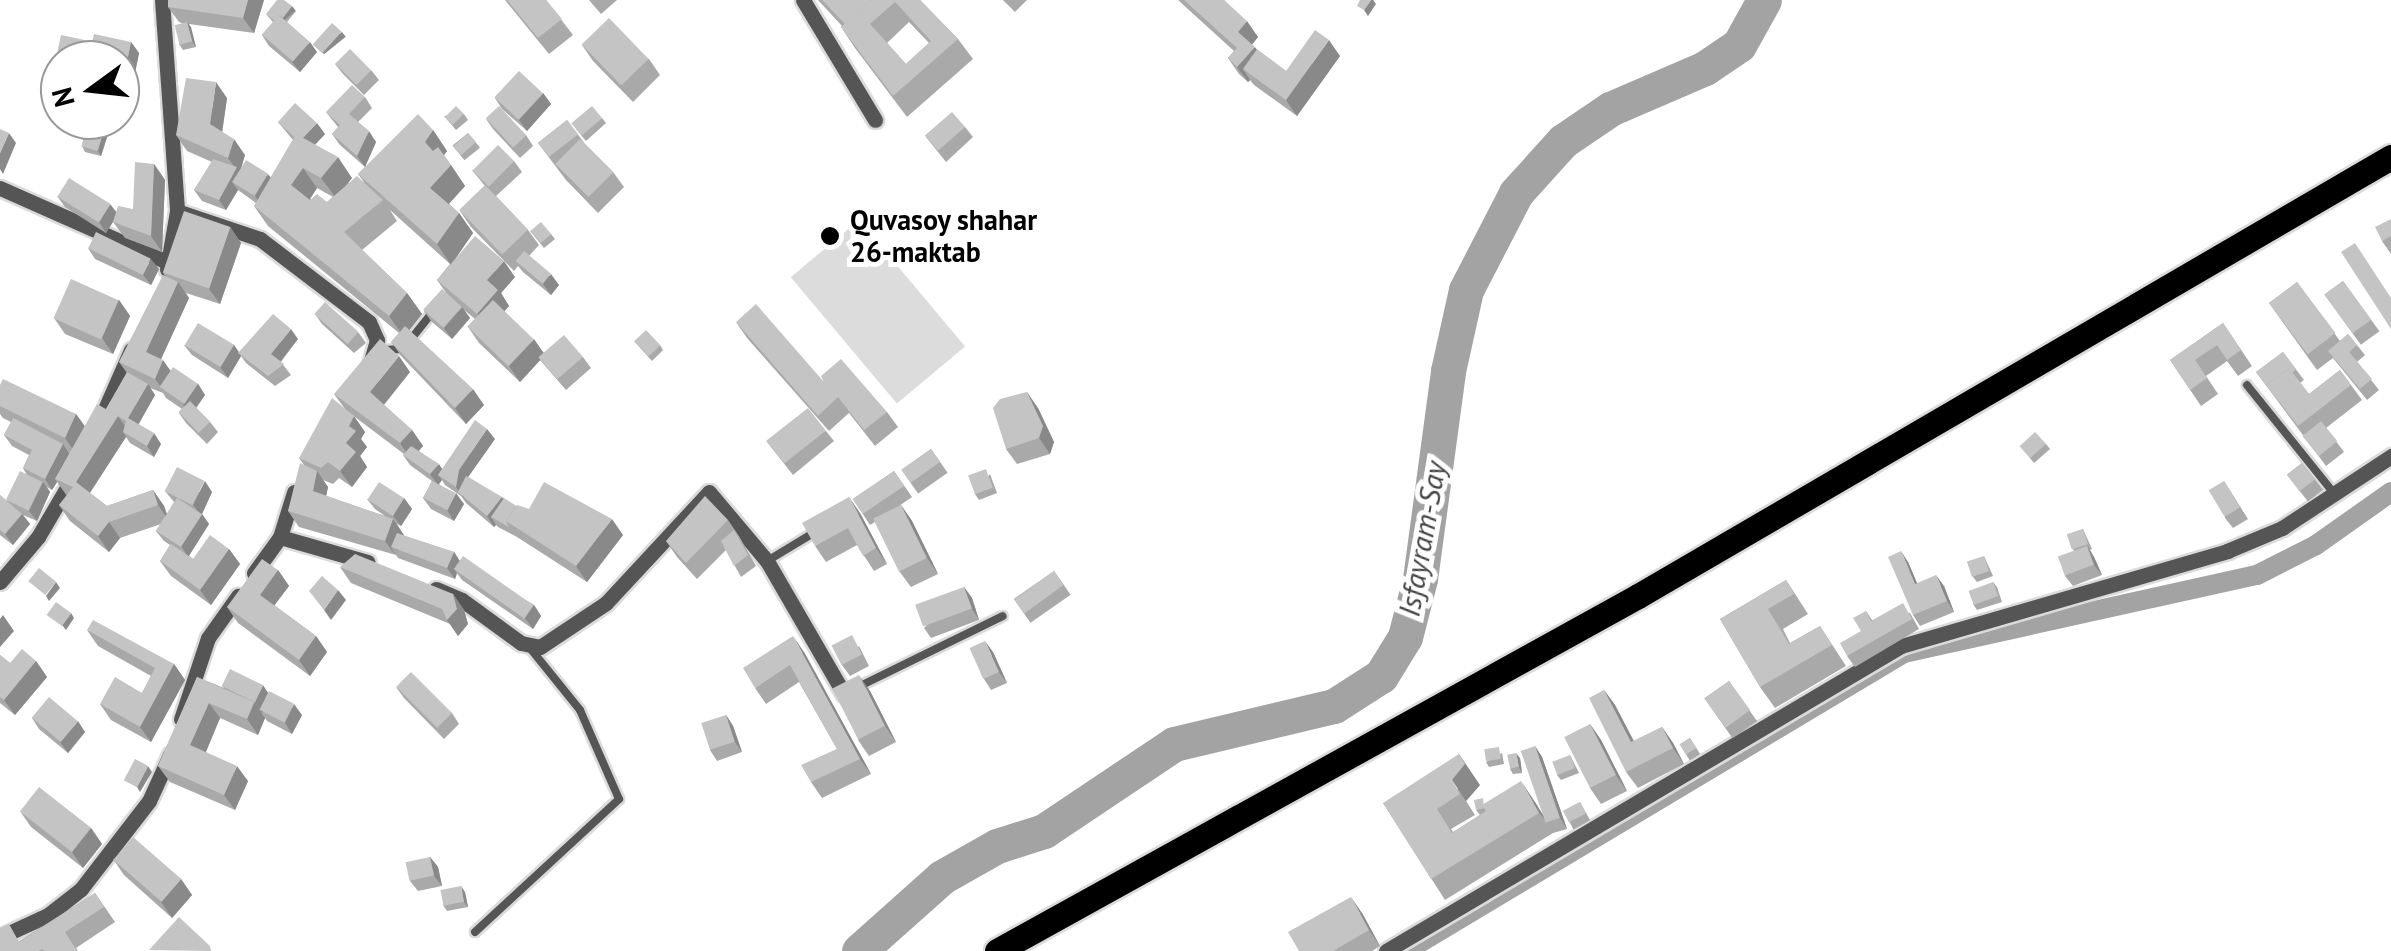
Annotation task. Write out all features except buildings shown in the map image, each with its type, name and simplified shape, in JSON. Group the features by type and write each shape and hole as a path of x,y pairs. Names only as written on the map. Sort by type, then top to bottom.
{"main road":[{"path":"998,951 1638,596 2391,157"}],"street":[{"path":"162,0 178,211 170,263 162,281"},
{"path":"803,0 875,120"},
{"path":"0,188 170,263"},
{"path":"178,211 260,239 368,322 375,350 362,375"},
{"path":"92,440 138,334"},
{"path":"1386,951 1900,646 2227,551 2336,496 2391,456"},
{"path":"0,582 38,537 84,458"},
{"path":"0,937 48,915 81,889 150,800 208,638 280,538 300,472"},
{"path":"411,578 462,600 530,648 606,604 702,494 720,501 767,561 844,694"},
{"path":"280,538 394,571"}],"lane":[{"path":"260,239 268,223"},
{"path":"375,350 402,349 446,291"},
{"path":"2247,385 2336,496"},
{"path":"767,561 834,521"},
{"path":"844,694 1002,616"},
{"path":"475,932 619,799 580,710 530,648"}],"shaded area":[{"path":"859,220 965,346 897,404 791,277"}],"waterway":[{"name":"Isfayram-Say","path":"859,951 942,877 997,846 1044,831 1174,744 1334,706 1381,676 1405,637 1420,579 1448,371 1466,290 1516,193 1563,141 1610,109 1705,68 1739,45 1764,0"},
{"path":"1406,951 1904,653 2257,575 2316,545 2391,492"}],"place":[{"name":"Quvasoy shahar 26-maktab","path":"830,236"}]}
